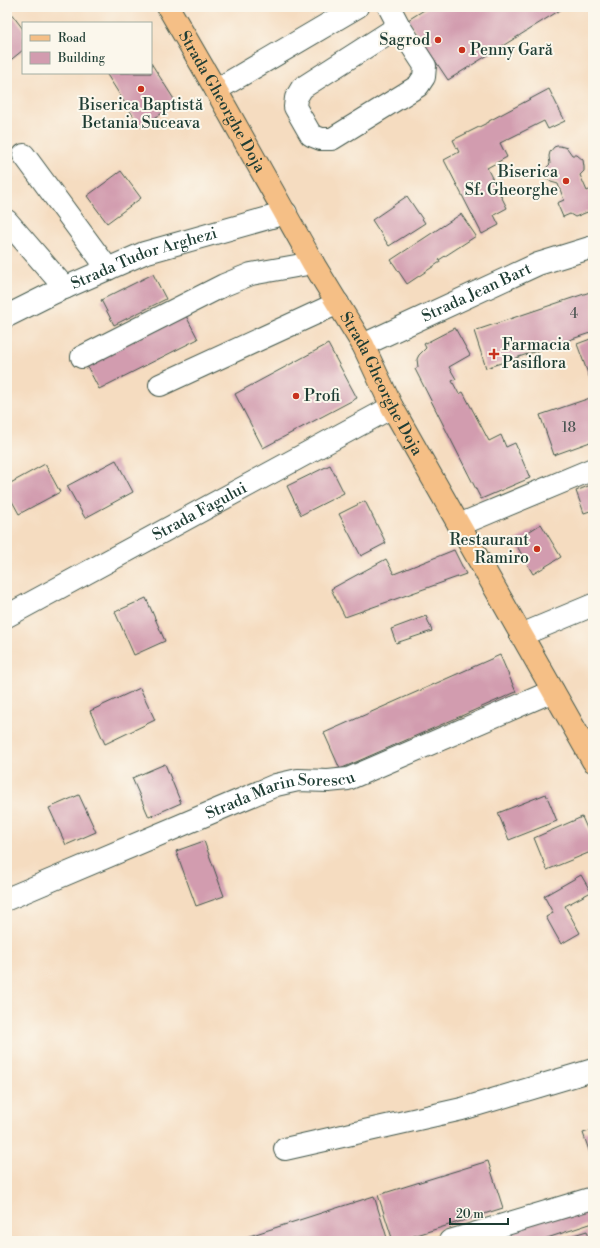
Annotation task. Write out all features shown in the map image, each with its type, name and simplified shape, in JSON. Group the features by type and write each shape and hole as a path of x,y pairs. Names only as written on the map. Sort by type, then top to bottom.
{"main road":[{"name":"Strada Gheorghe Doja","path":"168,7 313,263 363,345 392,406 593,761"}],"street":[{"path":"216,90 357,7"},
{"path":"389,7 399,26 425,66 424,77 418,86 332,139 321,139 312,135 295,107 296,98 302,88 399,26"},
{"path":"24,155 108,269"},
{"name":"Strada Tudor Arghezi","path":"7,316 53,293 144,253 286,213"},
{"path":"7,221 65,288"},
{"name":"Strada Jean Bart","path":"363,345 538,264 593,247"},
{"path":"82,357 224,285 251,274 313,263"},
{"path":"160,384 338,303"},
{"name":"Strada Fagului","path":"7,616 392,406"},
{"path":"459,525 593,469"},
{"path":"521,635 593,605"},
{"name":"Strada Marin Sorescu","path":"7,899 276,785 298,780 328,781 348,779 552,691"},
{"path":"285,1149 462,1109 593,1070"},
{"path":"450,1241 593,1198"}],"building":[{"name":"Penny Gară","path":"429,7 565,7 448,80 408,20"},
{"path":"10,12 22,28 22,51 7,63 7,15"},
{"name":"Biserica Baptistă Betania Suceava","path":"152,65 177,104 140,127 107,74 152,74"},
{"path":"549,89 565,121 548,129 544,121 500,143 507,157 487,168 507,208 494,215 499,225 482,234 444,160 459,152 453,140"},
{"name":"Biserica Sf. Gheorghe","path":"557,146 567,148 572,155 577,155 583,160 584,171 580,175 587,191 593,188 593,205 590,211 575,217 570,214 563,217 557,203 564,200 558,184 551,182 546,178 546,168 550,164 550,152"},
{"path":"593,167 593,178 589,169"},
{"path":"121,171 141,198 107,223 87,196"},
{"path":"407,196 425,223 389,246 372,220"},
{"path":"461,214 476,236 439,260 440,262 407,284 391,260"},
{"path":"153,274 166,299 114,325 101,300"},
{"path":"593,291 593,332 486,368 474,331"},
{"path":"185,314 198,339 99,389 86,364"},
{"path":"455,328 470,355 449,367 456,379 452,381 459,394 463,392 489,441 501,435 506,447 515,443 530,478 481,499 415,369 418,367 417,359 419,355 426,348 424,344"},
{"path":"593,338 593,378 590,379 577,344"},
{"name":"Profi","path":"328,344 357,398 263,448 235,394"},
{"path":"593,397 593,441 554,455 540,415"},
{"path":"116,460 133,492 85,518 67,486"},
{"path":"45,464 60,492 19,514 7,492 7,485"},
{"path":"330,465 344,493 301,515 287,486"},
{"path":"593,484 593,510 584,513 576,491"},
{"path":"365,501 386,543 361,556 339,514"},
{"name":"Restaurant Ramiro","path":"541,524 561,557 533,574 514,541"},
{"path":"454,550 466,574 345,617 331,589 386,559 394,574"},
{"path":"146,598 165,641 134,655 115,612"},
{"path":"426,616 432,631 396,643 391,629"},
{"path":"500,655 516,692 340,769 324,733"},
{"path":"140,688 155,720 105,744 90,711"},
{"path":"165,764 181,803 149,817 132,778"},
{"path":"546,794 557,821 509,840 498,813"},
{"path":"79,795 96,832 66,845 49,808"},
{"path":"582,817 593,842 593,851 547,870 534,838"},
{"path":"204,841 224,896 196,906 176,851"},
{"path":"581,875 591,892 565,906 580,933 561,944 546,917 553,913 544,896"},
{"path":"593,1130 593,1162 583,1133"},
{"path":"488,1161 503,1208 398,1241 393,1241 378,1195"},
{"path":"374,1196 388,1241 234,1241"},
{"path":"593,1201 593,1223 538,1241 472,1241"},
{"path":"587,1231 590,1241 557,1241 557,1240"}],"place":[{"name":"Sagrod","path":"438,40"},
{"name":"Penny Gară","path":"462,50"},
{"name":"Biserica Baptistă Betania Suceava","path":"141,89"},
{"name":"Biserica Sf. Gheorghe","path":"566,181"},
{"name":"Farmacia Pasiflora","path":"494,354"},
{"name":"Profi","path":"296,396"},
{"name":"Restaurant Ramiro","path":"537,549"}]}
